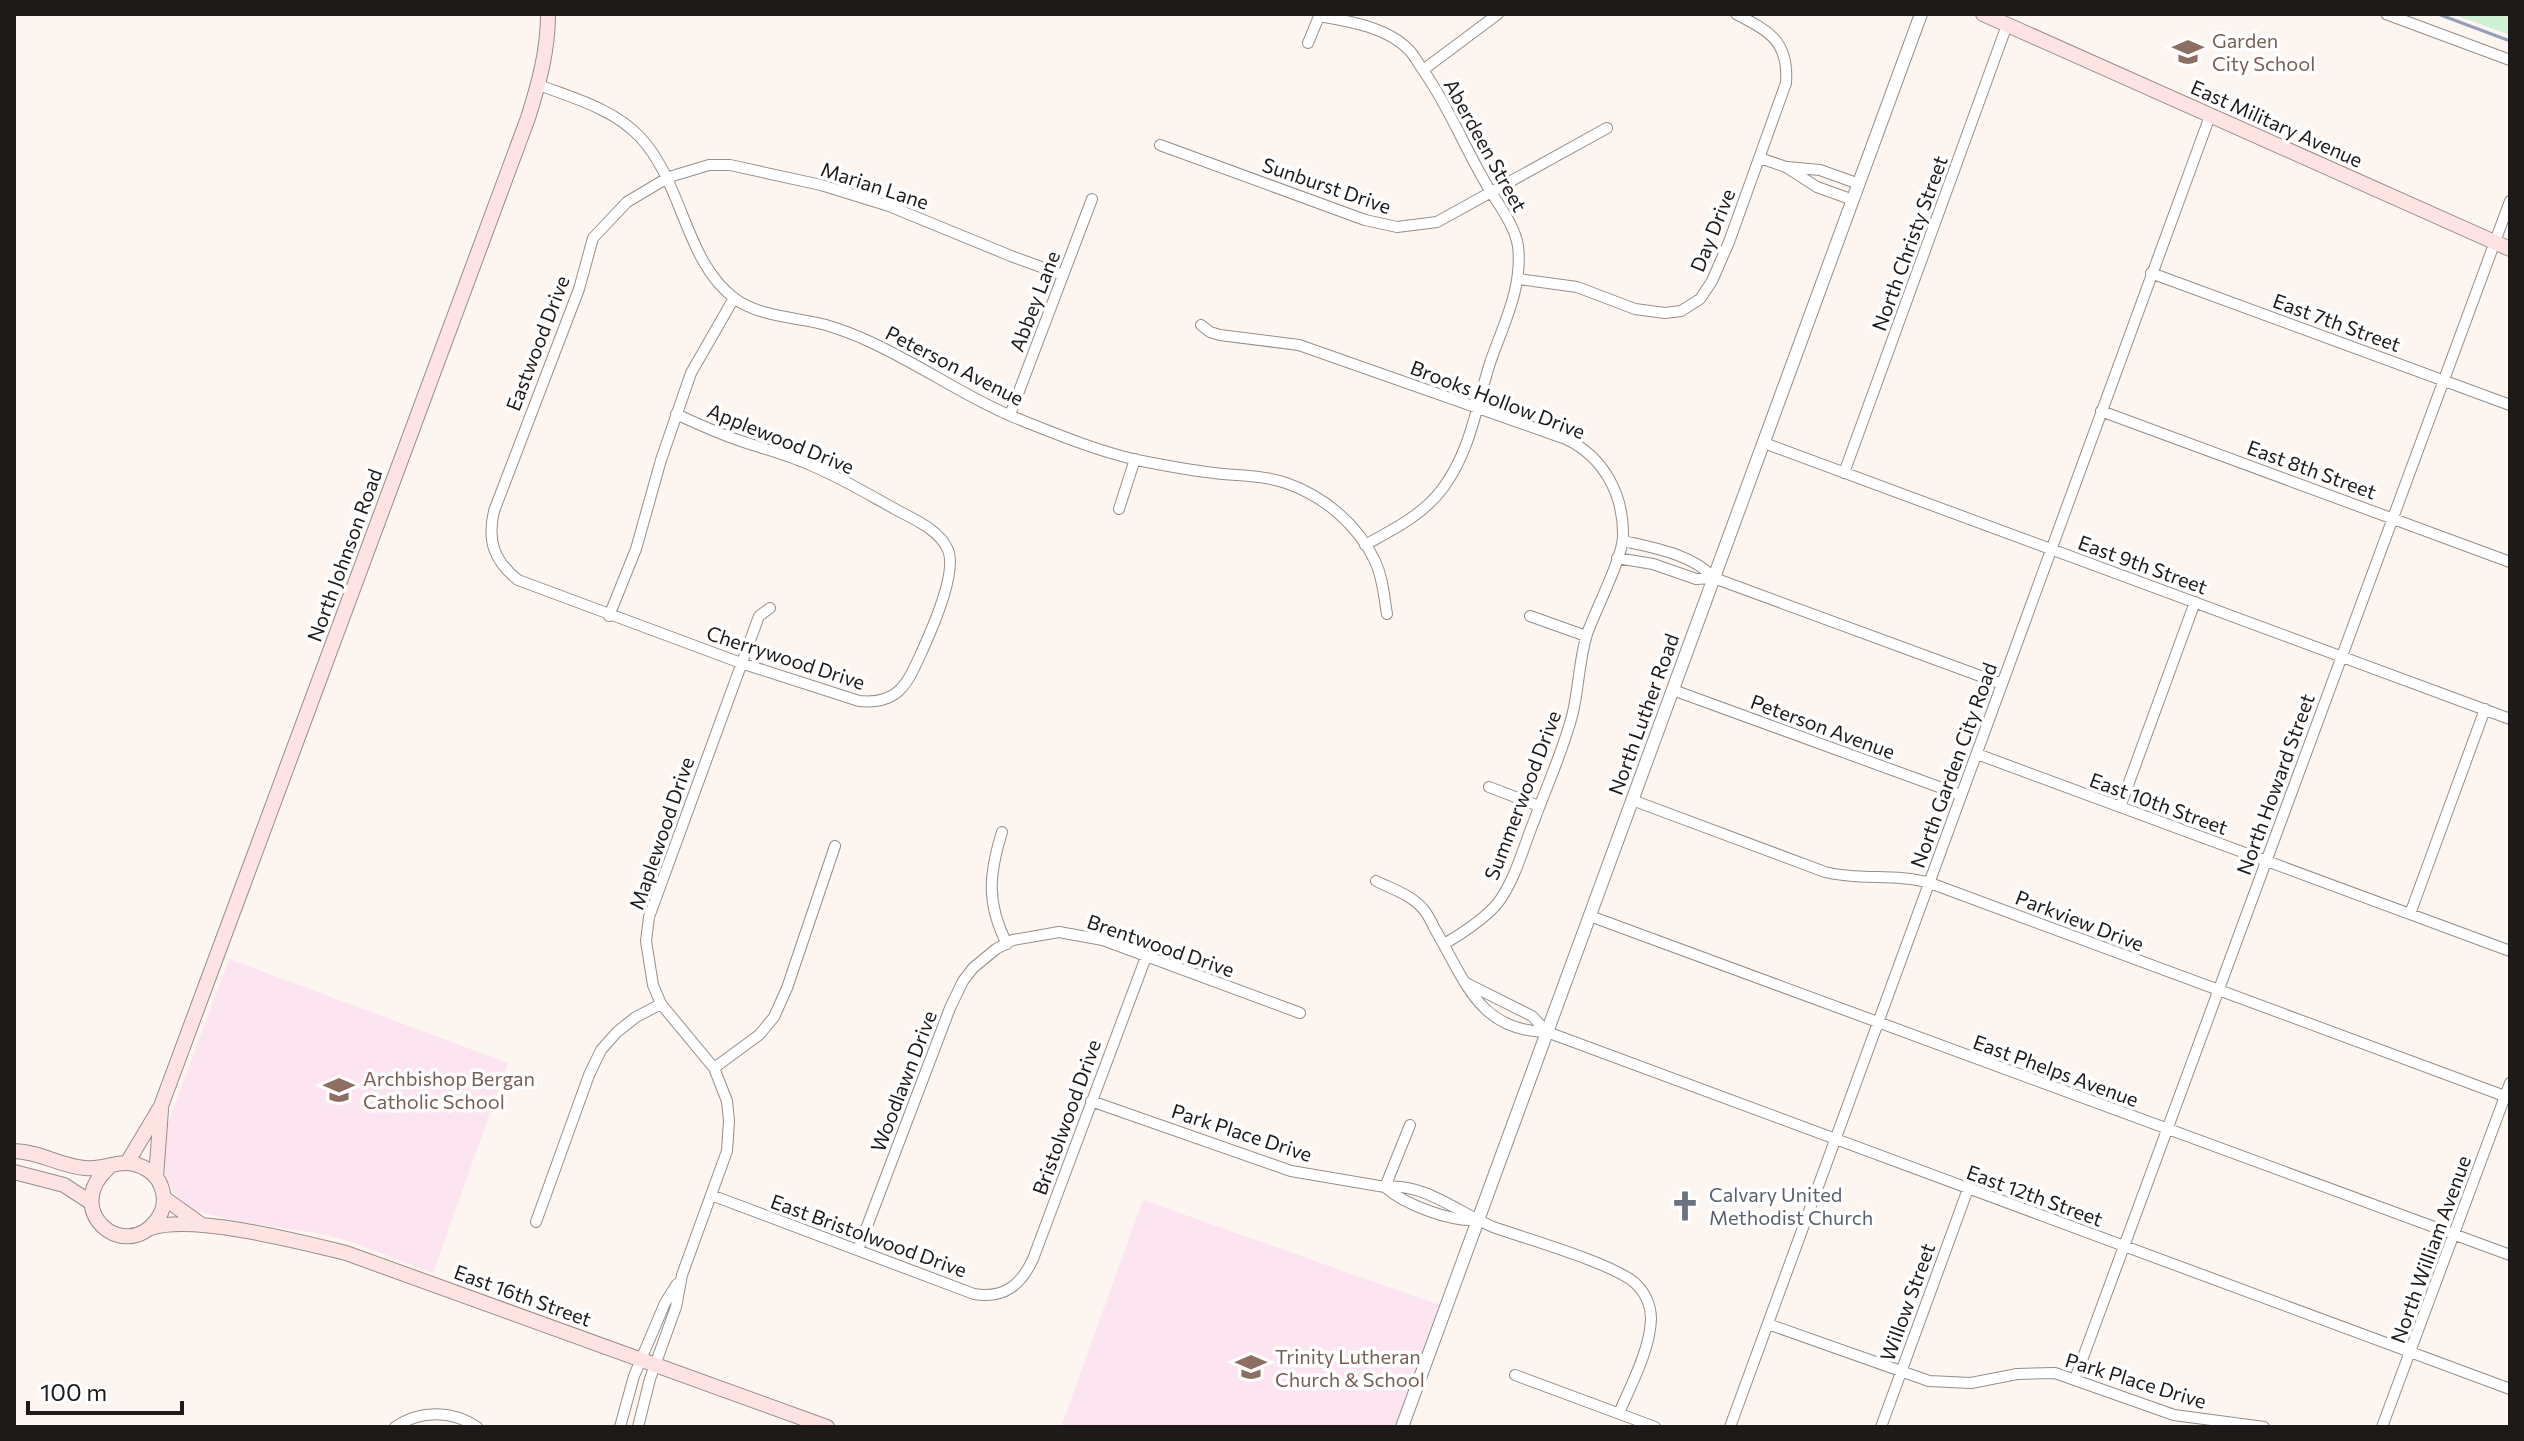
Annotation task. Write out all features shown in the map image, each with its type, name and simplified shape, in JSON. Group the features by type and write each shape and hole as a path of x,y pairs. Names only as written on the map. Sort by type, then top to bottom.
{"main road":[{"name":"North Johnson Road","path":"127,1163 161,1106 539,85 548,40 548,14"},
{"name":"East Military Avenue","path":"1983,14 2510,249"},
{"name":"North Johnson Road","path":"156,1177 161,1106"},
{"path":"14,1151 47,1156 83,1168 108,1168 127,1163 142,1166 156,1177 164,1198 160,1216 151,1228 135,1235 110,1232 97,1220 90,1202 92,1189 98,1177 108,1168"},
{"path":"14,1172 64,1185 90,1202"},
{"name":"East 16th Street","path":"164,1198 200,1223"},
{"name":"East 16th Street","path":"151,1228 163,1224 200,1223 346,1253 827,1427"}],"street":[{"path":"1423,70 1498,14"},
{"name":"Day Drive","path":"1519,279 1577,287 1635,309 1665,313 1681,311 1700,299 1712,281 1786,83 1783,48 1766,31 1736,14"},
{"name":"North Luther Road","path":"1402,1427 1921,14"},
{"path":"2386,14 2510,60"},
{"path":"1308,43 1319,15"},
{"name":"Aberdeen Street","path":"1319,15 1349,21 1393,37 1409,49 1437,89 1503,209 1518,243 1519,279 1470,439 1457,467 1441,490 1409,521 1365,545"},
{"name":"North Christy Street","path":"1844,473 2007,25"},
{"name":"Peterson Avenue","path":"539,85 620,119 639,136 669,177 705,264 718,284 750,308 828,326 864,339 968,396 1010,415 1135,459 1286,483 1313,496 1355,529 1376,562 1387,614"},
{"name":"North Garden City Road","path":"1730,1427 2210,116"},
{"name":"Sunburst Drive","path":"1160,145 1365,220 1397,227 1437,222 1607,128"},
{"path":"1760,158 1786,167 1817,187 1853,200"},
{"name":"Marian Lane","path":"669,177 709,165 730,165 821,185 889,206 1063,275"},
{"path":"1786,167 1820,170 1859,184"},
{"name":"Eastwood Drive","path":"494,554 490,540 494,511 579,289 593,238 627,202 669,177"},
{"name":"Abbey Lane","path":"1010,415 1092,199"},
{"name":"North Howard Street","path":"2075,1379 2510,201"},
{"name":"East 7th Street","path":"2151,273 2510,405"},
{"path":"609,616 636,549 691,373 734,298"},
{"name":"Brooks Hollow Drive","path":"1201,325 1220,335 1299,345 1566,439 1593,455 1616,489 1623,541"},
{"name":"East 8th Street","path":"2101,411 2510,562"},
{"name":"Applewood Drive","path":"676,414 735,439 807,463 843,480 929,528 943,541 949,552"},
{"name":"East 9th Street","path":"1764,443 2510,719"},
{"path":"1119,509 1135,459"},
{"path":"1623,541 1703,566 1714,578"},
{"name":"Summerwood Drive","path":"1444,944 1485,917 1508,887 1574,711 1586,636 1623,541"},
{"name":"Cherrywood Drive","path":"494,554 505,570 518,580 609,616 741,663 859,701 875,703 890,698 910,677 929,636 950,565 949,552"},
{"path":"1617,558 1653,564 1696,579 1714,578 2002,684"},
{"path":"2120,807 2195,602"},
{"name":"Maplewood Drive","path":"649,1362 665,1303 682,1275 727,1151 729,1121 727,1101 714,1068 661,1004 648,963 646,941 649,917 759,616 770,608"},
{"path":"1530,616 1586,636"},
{"name":"Peterson Avenue","path":"1673,690 1961,795"},
{"path":"2410,914 2485,709"},
{"name":"East 10th Street","path":"1977,754 2510,951"},
{"path":"1489,787 1539,806"},
{"name":"Parkview Drive","path":"1632,800 1825,872 1847,877 1895,877 1930,883 2508,1097"},
{"path":"1002,832 990,882 996,918 1007,944"},
{"path":"714,1068 759,1035 774,1017 787,988 835,846"},
{"name":"East 12th Street","path":"1376,881 1409,897 1424,909 1477,1004 1495,1018 1529,1032 1547,1032 2510,1389"},
{"name":"East Phelps Avenue","path":"1590,916 2510,1255"},
{"name":"Brentwood Drive","path":"1007,944 1034,935 1059,932 1103,940 1300,1013"},
{"name":"Woodlawn Drive","path":"858,1250 963,981 973,968 1007,944"},
{"name":"Bristolwood Drive","path":"1013,1286 1026,1274 1033,1259 1146,957"},
{"name":"East 12th Street","path":"1466,983 1532,1016 1547,1032"},
{"path":"536,1222 601,1050 636,1017 661,1004"},
{"name":"North William Avenue","path":"2382,1427 2508,1097 2510,1083"},
{"name":"Park Place Drive","path":"1091,1101 1291,1171 1385,1187 1396,1197 1461,1222 1478,1220 1612,1269 1638,1286 1648,1302 1651,1322 1647,1341 1619,1413"},
{"path":"1385,1187 1410,1125"},
{"name":"Willow Street","path":"1881,1427 1968,1189"},
{"name":"East Bristolwood Drive","path":"711,1195 974,1294 998,1295 1013,1286"},
{"name":"Park Place Drive","path":"1768,1324 1929,1381 1971,1383 2032,1372 2055,1373 2179,1422 2264,1427"},
{"path":"620,1427 626,1396 649,1362"},
{"path":"638,1427 649,1362"},
{"path":"1515,1375 1655,1427"},
{"path":"395,1427 426,1414 448,1415 477,1427"}],"shaded area":[{"name":"Archbishop Bergan Catholic School","path":"229,959 508,1063 433,1273 349,1241 234,1221 193,1210 175,1194 167,1181 163,1164 166,1128"},
{"name":"Trinity Lutheran Church & School","path":"1143,1200 1442,1306 1395,1427 1061,1427"}],"green space":[{"path":"2452,14 2510,14 2510,35"}],"waterway":[{"path":"2438,14 2510,41"}],"place":[{"name":"Garden City School","path":"2188,52"},
{"name":"Archbishop Bergan Catholic School","path":"339,1090"},
{"name":"Calvary United Methodist Church","path":"1685,1206"},
{"name":"Trinity Lutheran Church & School","path":"1251,1367"}]}
